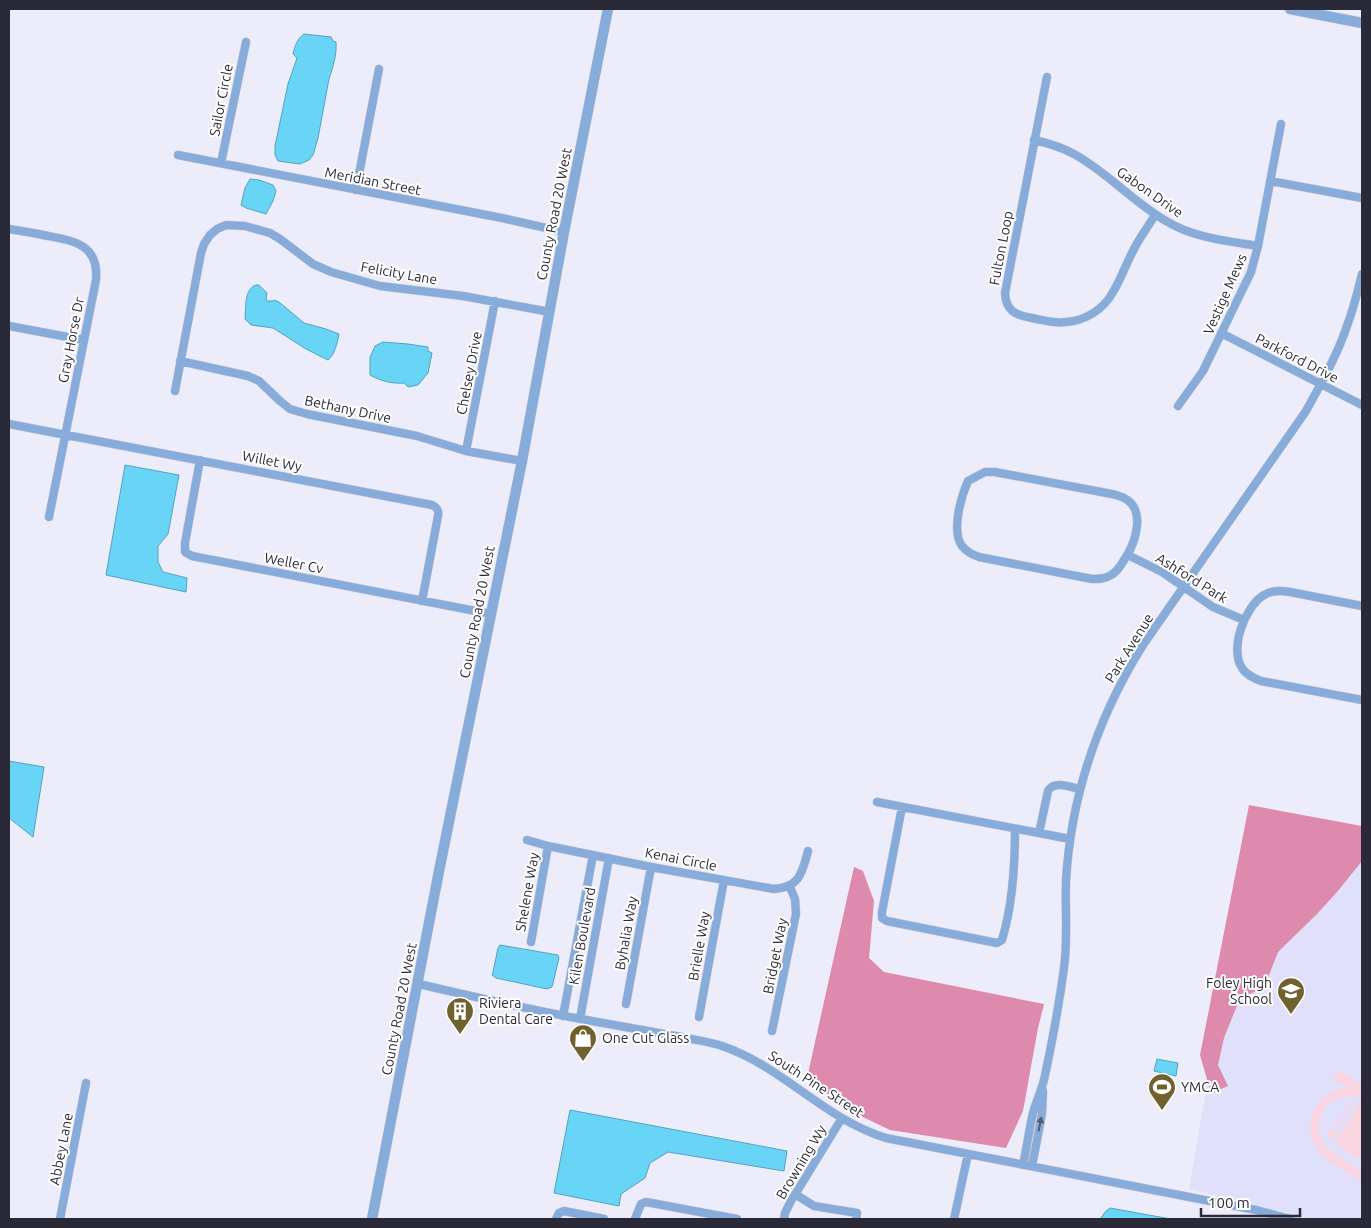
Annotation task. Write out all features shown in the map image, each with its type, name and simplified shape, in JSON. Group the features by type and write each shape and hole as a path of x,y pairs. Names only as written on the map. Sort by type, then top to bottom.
{"street":[{"name":"County Road 20 West","path":"372,1219 439,870 522,461 564,232 608,9"},
{"path":"1290,9 1362,23"},
{"name":"Sailor Circle","path":"221,164 246,42"},
{"path":"356,190 379,69"},
{"name":"Fulton Loop","path":"1047,77 1005,293 1008,307 1014,313 1024,317 1053,322 1079,320 1091,314 1103,305 1113,293 1134,248 1155,215"},
{"name":"Vestige Mews","path":"1178,406 1203,371 1251,272 1258,246 1281,124"},
{"name":"Gabon Drive","path":"1034,140 1064,149 1085,160 1155,215 1168,222 1192,233 1258,246"},
{"name":"Meridian Street","path":"178,155 502,218 564,232"},
{"path":"1270,181 1362,198"},
{"name":"Felicity Lane","path":"175,391 201,253 210,235 226,225 245,226 270,233 313,264 331,272 380,286 496,301 550,312"},
{"name":"Gray Horse Dr","path":"9,229 78,243 89,252 96,267 84,340 49,517"},
{"name":"Park Avenue","path":"1032,1166 1042,1114 1044,1082 1064,965 1066,882 1070,839 1080,789 1100,727 1114,695 1143,645 1306,411 1337,352 1348,324 1362,274"},
{"name":"Chelsey Drive","path":"466,450 496,301"},
{"path":"9,326 84,340"},
{"name":"Parkford Drive","path":"1221,333 1362,405"},
{"name":"Bethany Drive","path":"180,362 248,376 259,381 290,409 306,414 417,436 466,450 522,461"},
{"name":"Willet Wy","path":"9,424 437,507 438,516 422,601"},
{"name":"Weller Cv","path":"200,460 185,544 185,552 188,554 491,614"},
{"path":"995,472 1112,494 1124,498 1137,507 1137,527 1128,555 1112,575 1100,579 979,557 959,548 957,527 963,492 974,474 995,472"},
{"name":"Ashford Park","path":"1128,555 1156,569 1212,607 1244,620"},
{"path":"1362,606 1280,590 1272,591 1262,596 1254,604 1244,620 1241,628 1238,655 1242,668 1252,678 1362,700"},
{"path":"1039,833 1050,787 1056,784 1080,789"},
{"path":"877,802 1070,839"},
{"path":"902,807 882,918 909,926 997,943 1002,940 1011,895 1015,860 1015,829"},
{"name":"Kenai Circle","path":"527,840 651,867 774,889 790,887"},
{"name":"Shelene Way","path":"531,942 548,846"},
{"path":"790,887 803,872 808,851"},
{"name":"Kilen Boulevard","path":"563,1016 593,855"},
{"name":"Kilen Boulevard","path":"580,1019 609,858"},
{"name":"Byhalia Way","path":"626,1004 651,867"},
{"name":"Brielle Way","path":"699,1017 724,880"},
{"name":"Bridget Way","path":"772,1031 796,914 795,899 790,887"},
{"path":"579,934 595,937"},
{"name":"South Pine Street","path":"418,984 563,1016 724,1046 758,1062 842,1118 862,1129 886,1138 1256,1210 1290,1219"},
{"name":"Abbey Lane","path":"60,1219 86,1082"},
{"name":"Park Avenue","path":"1023,1165 1033,1113 1044,1082"},
{"name":"Browning Wy","path":"784,1219 795,1194 842,1118"},
{"path":"954,1219 968,1154"},
{"path":"795,1194 814,1206 857,1213 856,1219"},
{"path":"636,1219 641,1204 646,1202 731,1219"},
{"path":"839,1219 841,1210"},
{"path":"556,1219 559,1213 564,1211 604,1219"}],"shaded area":[{"path":"1249,805 1362,826 1362,861 1317,914 1278,952 1264,988 1240,998 1224,1038 1218,1065 1228,1086 1211,1093 1200,1055"},
{"name":"Foley High School","path":"1253,820 1362,841 1362,1219 1303,1219 1189,1189"},
{"path":"854,867 863,871 874,901 869,958 884,972 1044,1004 1023,1111 1006,1148 890,1130 844,1108 807,1078"},
{"path":"1339,1070 1362,1084 1362,1098 1350,1096 1331,1102 1324,1110 1320,1119 1319,1129 1328,1149 1362,1172 1362,1182 1324,1157 1314,1143 1310,1133 1310,1123 1318,1104 1326,1096 1346,1087 1333,1079"},
{"path":"1353,1099 1355,1100 1335,1132 1337,1134 1333,1140 1326,1136 1331,1129 1333,1131"},
{"path":"1360,1102 1362,1104 1362,1161 1334,1143"}],"water":[{"path":"304,34 331,37 336,42 336,47 313,155 309,160 300,164 278,161 275,155 275,146 288,84 297,58 293,54 298,40"},
{"path":"250,179 273,185 276,191 266,214 241,205 245,188"},
{"path":"259,285 267,293 267,301 274,300 279,302 304,323 339,334 334,352 328,360 306,349 273,328 251,325 245,319 249,290"},
{"path":"383,342 428,347 428,351 432,353 428,373 418,385 408,387 404,383 387,382 370,375 370,357 375,346"},
{"path":"125,465 179,475 168,534 158,546 158,562 163,572 187,578 186,592 106,575"},
{"path":"9,761 44,767 33,837 9,818"},
{"path":"500,945 558,955 559,958 552,987 547,989 496,978 492,975"},
{"path":"1157,1059 1178,1063 1176,1076 1154,1071"},
{"path":"570,1110 787,1151 784,1171 668,1152 650,1163 645,1178 621,1194 619,1206 554,1193"},
{"path":"1110,1208 1171,1219 1100,1219"}],"place":[{"name":"Foley High School","path":"1291,1015"},
{"name":"Riviera Dental Care","path":"460,1035"},
{"name":"One Cut Glass","path":"583,1062"},
{"name":"YMCA","path":"1162,1111"}]}
